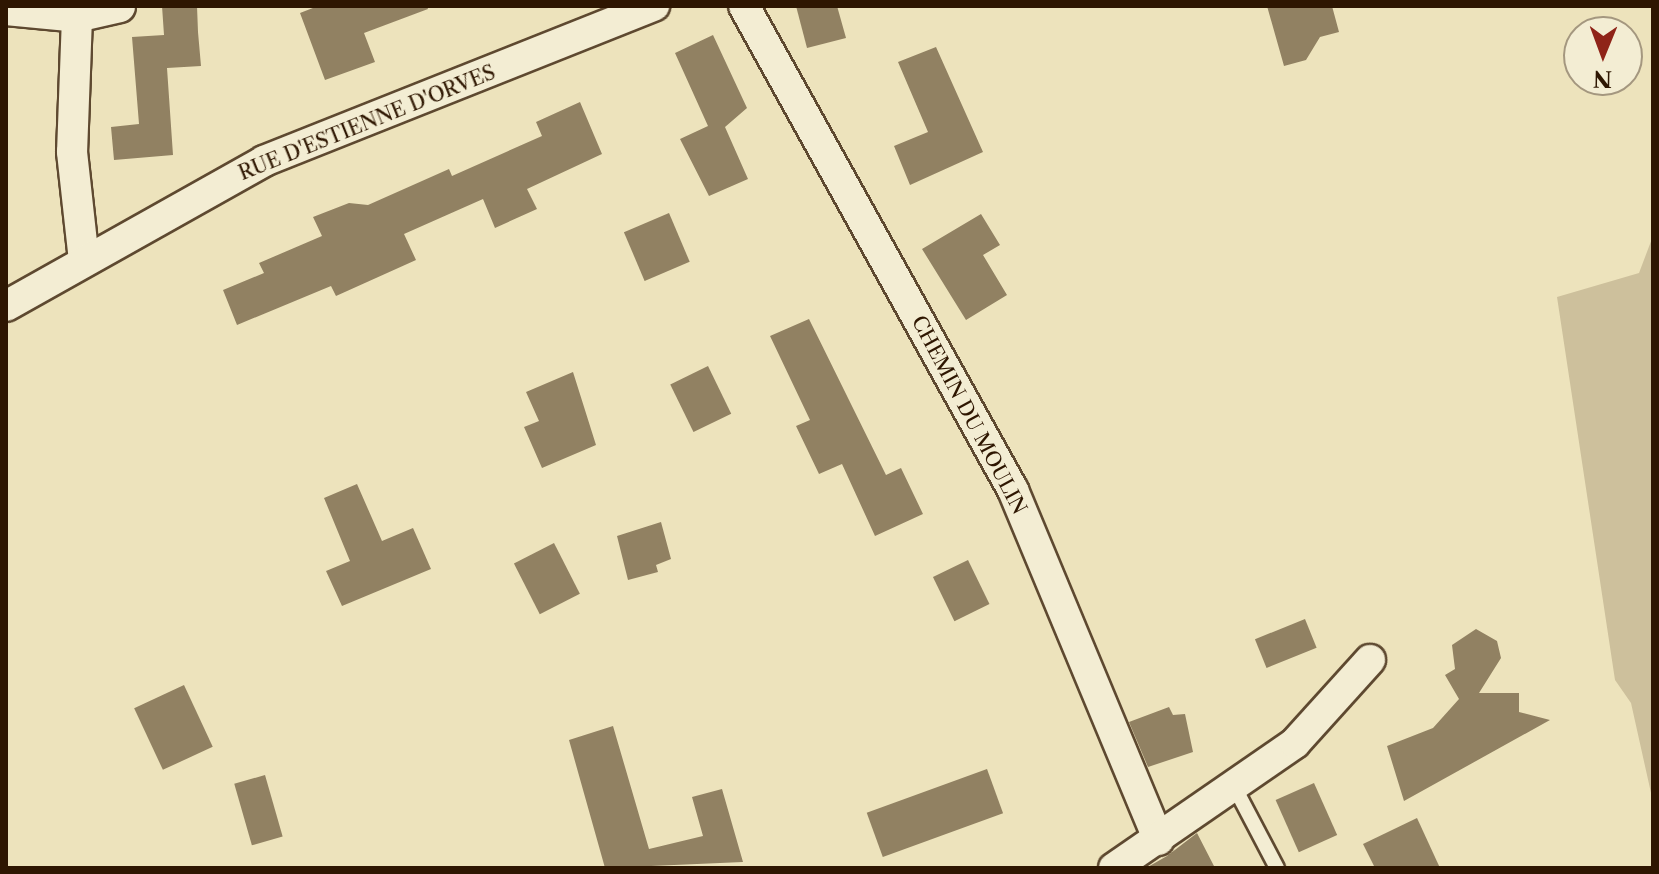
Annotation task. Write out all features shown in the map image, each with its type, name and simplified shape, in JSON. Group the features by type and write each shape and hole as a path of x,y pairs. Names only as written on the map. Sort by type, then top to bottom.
{"street":[{"name":"RUE D'ESTIENNE D'ORVES","path":"6,306 264,161 654,6"},
{"name":"CHEMIN DU MOULIN","path":"744,6 1013,490 1159,840"},
{"path":"6,10 77,17 120,7"},
{"path":"77,17 72,152 84,261"},
{"path":"1114,868 1236,790 1295,743 1370,660"}],"lane":[{"path":"1236,790 1277,868"}],"shaded area":[{"path":"1653,236 1653,802 1631,703 1615,680 1557,297 1639,273"}],"building":[{"path":"162,6 197,6 201,66 167,68 173,155 114,160 111,127 139,124 132,37 164,35"},
{"path":"318,6 427,6 428,9 364,33 375,62 325,80 300,13"},
{"path":"796,6 837,6 846,38 807,48"},
{"path":"1267,6 1332,6 1339,32 1320,37 1306,60 1284,66"},
{"path":"713,35 747,108 725,127 748,179 709,196 680,139 708,126 675,53"},
{"path":"936,47 983,152 910,185 894,146 928,132 898,62"},
{"path":"580,102 602,154 527,189 537,209 495,228 483,199 404,234 416,260 336,296 331,286 237,325 223,290 264,273 259,263 322,236 313,217 349,203 368,205 449,169 452,176 542,136 536,122"},
{"path":"669,213 690,262 645,281 624,232"},
{"path":"981,214 1000,245 983,255 1007,295 966,320 922,249"},
{"path":"809,319 886,475 901,468 923,514 875,536 842,464 819,474 796,426 810,420 770,336"},
{"path":"708,366 731,414 693,432 670,384"},
{"path":"573,372 596,445 542,468 524,427 539,421 526,392"},
{"path":"357,484 382,541 413,528 431,569 342,606 326,571 350,561 324,498"},
{"path":"661,522 671,559 656,565 658,572 628,580 617,536"},
{"path":"554,543 580,594 540,614 514,563"},
{"path":"968,560 989,604 954,621 933,577"},
{"path":"1305,619 1317,648 1267,668 1255,639"},
{"path":"1476,629 1497,641 1501,658 1479,693 1519,693 1519,712 1550,720 1404,801 1387,746 1433,728 1459,699 1445,675 1455,669 1452,645"},
{"path":"184,685 213,747 163,770 134,708"},
{"path":"1169,707 1173,715 1185,714 1193,752 1148,767 1129,722"},
{"path":"613,726 649,849 703,836 692,797 722,789 743,862 605,868 569,740"},
{"path":"987,769 1003,813 883,857 867,813"},
{"path":"265,775 283,837 252,845 234,784"},
{"path":"1314,783 1337,835 1299,852 1276,800"},
{"path":"1417,818 1440,868 1375,868 1363,844"},
{"path":"1197,833 1215,868 1146,868 1167,856"}]}
